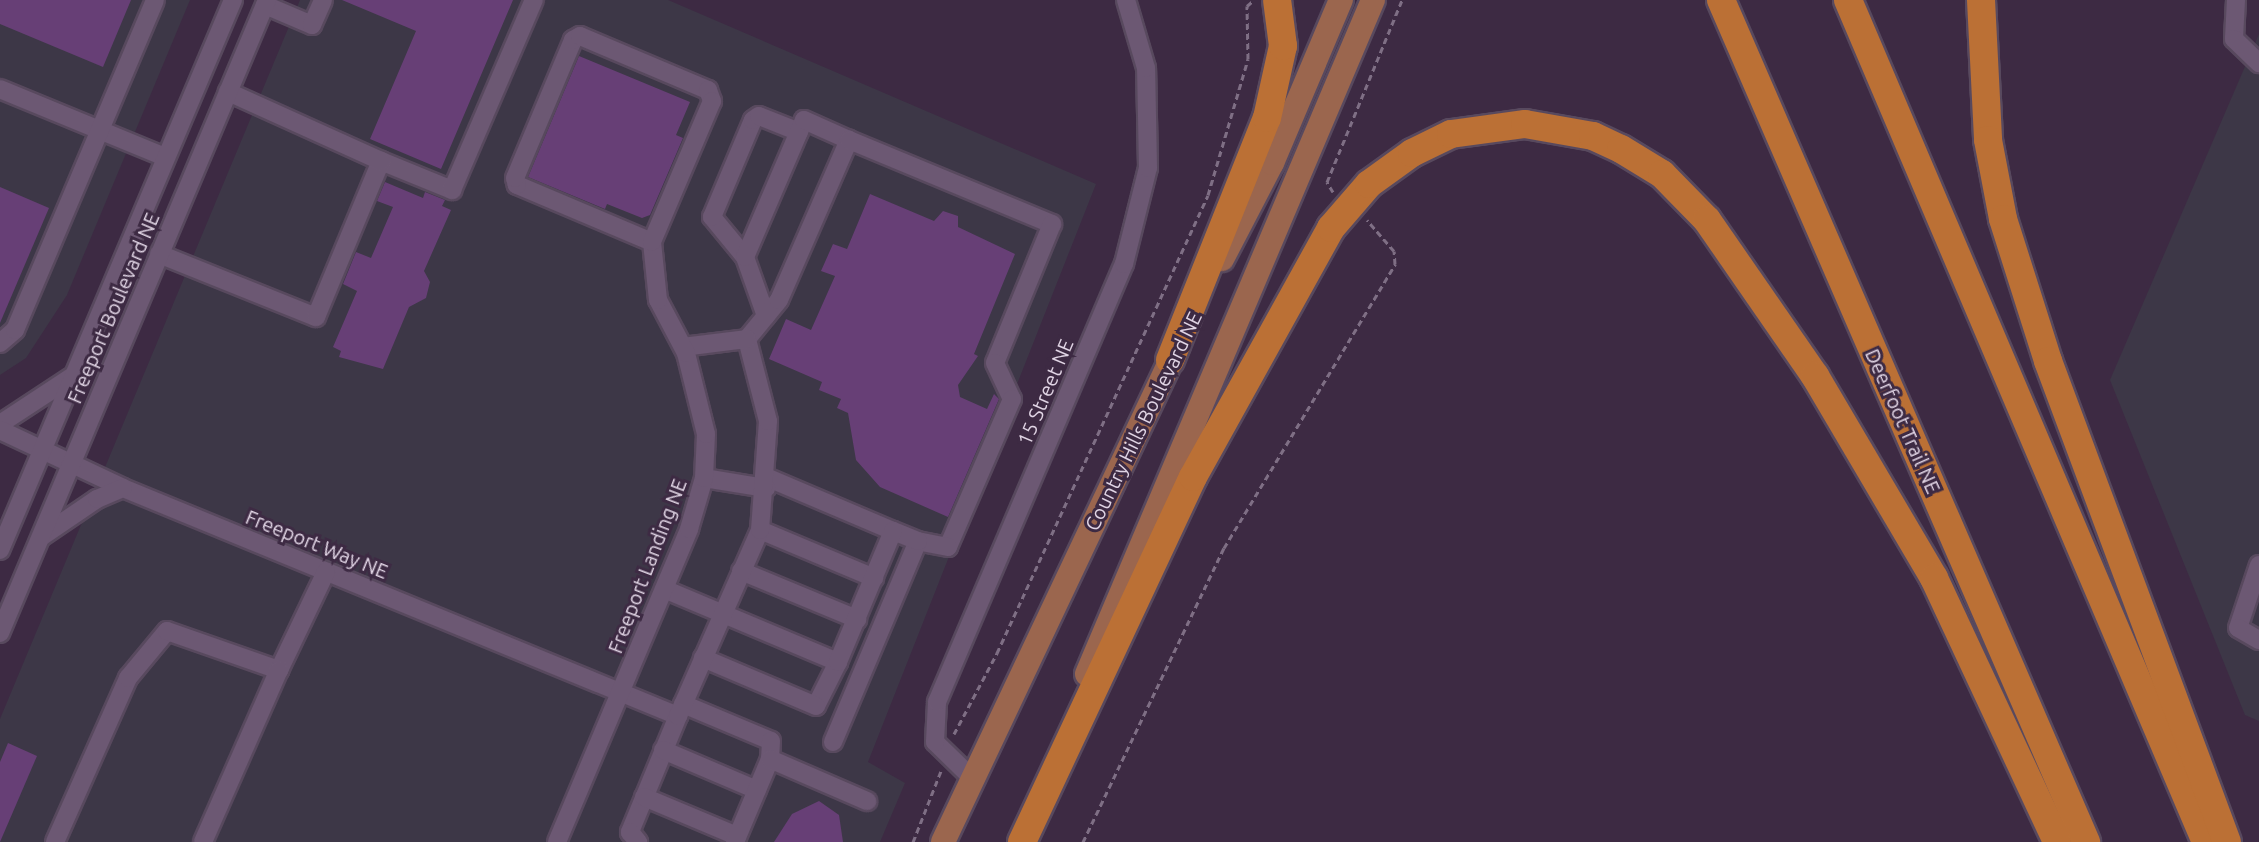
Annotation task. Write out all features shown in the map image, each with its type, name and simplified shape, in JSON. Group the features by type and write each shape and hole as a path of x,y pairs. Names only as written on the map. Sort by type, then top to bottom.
{"highway":[{"path":"1170,360 1267,118 1283,46 1277,0"},
{"path":"1712,0 1759,93"},
{"name":"Deerfoot Trail NE","path":"1721,0 2086,842"},
{"path":"1848,0 2206,842"},
{"path":"1981,0 1988,140 2003,219 2053,375 2227,842"},
{"path":"1020,842 1044,805 1193,477 1295,284 1349,203 1387,169 1451,134 1525,124 1593,136 1621,149 1685,194 1815,376 1934,578 2057,842"}],"main road":[{"name":"Country Hills Boulevard NE","path":"943,842 1170,360 1272,163 1341,0"},
{"name":"Country Hills Boulevard NE","path":"1020,842 1373,0"}],"street":[{"path":"0,343 15,330 155,0"},
{"name":"Freeport Boulevard NE","path":"0,550 233,0"},
{"path":"266,2 312,25 323,0"},
{"path":"228,92 452,190 534,0"},
{"name":"15 Street NE","path":"971,777 935,742 937,702 1124,264 1148,168 1146,68 1126,0"},
{"path":"2236,0 2234,39 2259,63"},
{"name":"Freeport Boulevard NE","path":"0,633 266,2"},
{"path":"580,36 708,90 712,101 652,242 517,185 515,178 573,40 580,36"},
{"path":"0,89 165,157"},
{"path":"766,316 745,257 712,217 747,134 759,116 799,132"},
{"path":"704,478 766,482 918,541 948,547 1012,399 995,363 1052,224 804,120 745,257"},
{"path":"683,347 747,339 779,300 849,140"},
{"path":"159,254 316,317 381,161"},
{"name":"Freeport Landing NE","path":"557,842 664,589 704,478 706,434 700,392 683,347 658,300 652,242"},
{"path":"638,842 630,832 760,530 766,482 768,421 747,339"},
{"path":"0,427 72,376"},
{"name":"Freeport Way NE","path":"0,427 123,488 620,694 680,710 771,741 770,759"},
{"path":"41,537 97,499 123,488"},
{"path":"760,530 874,578"},
{"path":"703,658 816,706 857,619 893,531"},
{"path":"833,742 918,541"},
{"path":"2259,565 2238,628 2259,640"},
{"path":"741,571 857,619"},
{"path":"203,842 326,572"},
{"path":"664,589 838,662"},
{"path":"55,842 128,678 167,631 279,670"},
{"path":"663,750 757,790"},
{"path":"644,797 736,839 770,759 867,801"}],"path":[{"path":"913,842 947,754 1208,195 1248,59 1247,6 1254,0"},
{"path":"1083,842 1224,548 1395,264 1394,251 1327,182 1402,0"}],"shaded area":[{"path":"0,0 190,0 67,295 26,358 0,375"},
{"path":"300,0 668,0 1096,184 868,762 905,783 880,842 0,842 0,719"},
{"path":"2259,34 2259,721 2245,715 2110,380"}],"building":[{"path":"0,0 131,0 103,67 0,24"},
{"path":"342,0 513,0 441,169 370,139 416,31"},
{"path":"579,56 690,102 676,135 683,138 650,215 642,218 607,204 605,209 528,177"},
{"path":"385,182 423,198 425,192 445,200 442,206 451,210 424,271 430,282 426,298 409,307 383,369 339,357 341,351 333,347 357,291 343,284 356,252 371,258 393,207 377,201"},
{"path":"0,187 49,208 0,323"},
{"path":"870,194 934,221 943,211 958,216 958,227 1015,254 974,354 978,356 958,385 960,397 987,409 994,394 999,399 948,517 880,487 856,460 848,413 837,408 841,399 819,390 822,382 769,359 786,319 811,330 835,276 821,271 833,244 847,249"},
{"path":"8,743 37,756 0,842 0,762"},
{"path":"819,801 839,815 843,842 774,842 792,814"}]}
